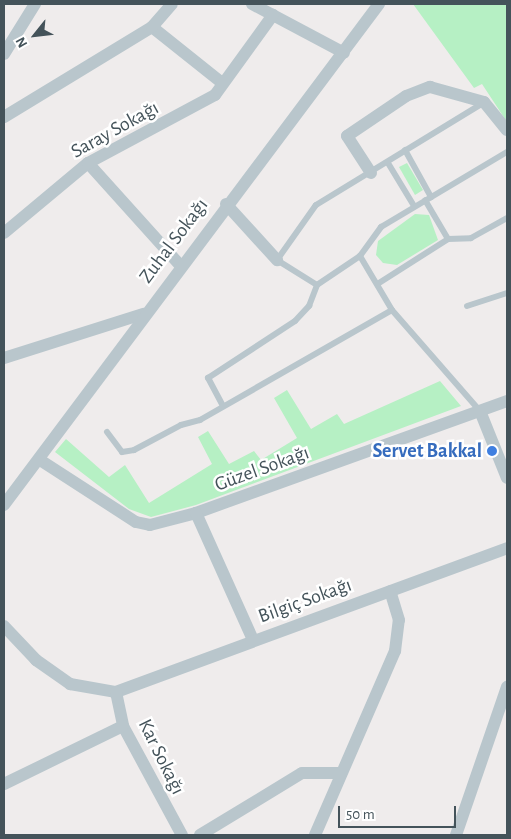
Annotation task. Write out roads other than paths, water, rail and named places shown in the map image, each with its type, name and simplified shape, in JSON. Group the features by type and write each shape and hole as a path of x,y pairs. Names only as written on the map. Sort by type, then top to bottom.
{"street":[{"path":"4,54 35,4"},
{"path":"4,117 152,27 172,4"},
{"path":"252,4 344,53"},
{"name":"Zuhal Sokağı","path":"4,505 40,460 143,314 344,53 379,4"},
{"name":"Saray Sokağı","path":"4,230 88,163 208,100 273,15"},
{"path":"152,27 221,82"},
{"path":"371,173 347,136 406,96 430,87 484,102 507,130"},
{"path":"88,163 180,265"},
{"path":"226,204 277,260"},
{"path":"4,358 143,314"},
{"name":"Güzel Sokağı","path":"40,460 136,522 150,525 196,513 507,401"},
{"path":"480,411 507,478"},
{"path":"196,513 253,640"},
{"name":"Bilgiç Sokağı","path":"116,692 507,548"},
{"path":"315,835 340,773 395,651 399,620 390,591"},
{"path":"4,626 36,660 70,684 116,692"},
{"path":"456,835 507,687"},
{"name":"Kar Sokağı","path":"116,692 123,726 182,835"},
{"path":"4,784 123,726"},
{"path":"200,835 302,773 340,773"}],"lane":[{"path":"317,284 277,260 316,205 388,163 405,150 484,102"},
{"path":"405,150 448,239"},
{"path":"223,406 208,378 295,321 310,306 317,284 360,256 381,227 507,152"},
{"path":"388,163 414,206"},
{"path":"379,283 448,239 472,238 507,218"},
{"path":"360,256 379,283 392,310 480,411"},
{"path":"467,306 507,293"},
{"path":"107,432 127,453 223,406 392,310"}],"place":[{"name":"Servet Bakkal","path":"492,451"}]}
